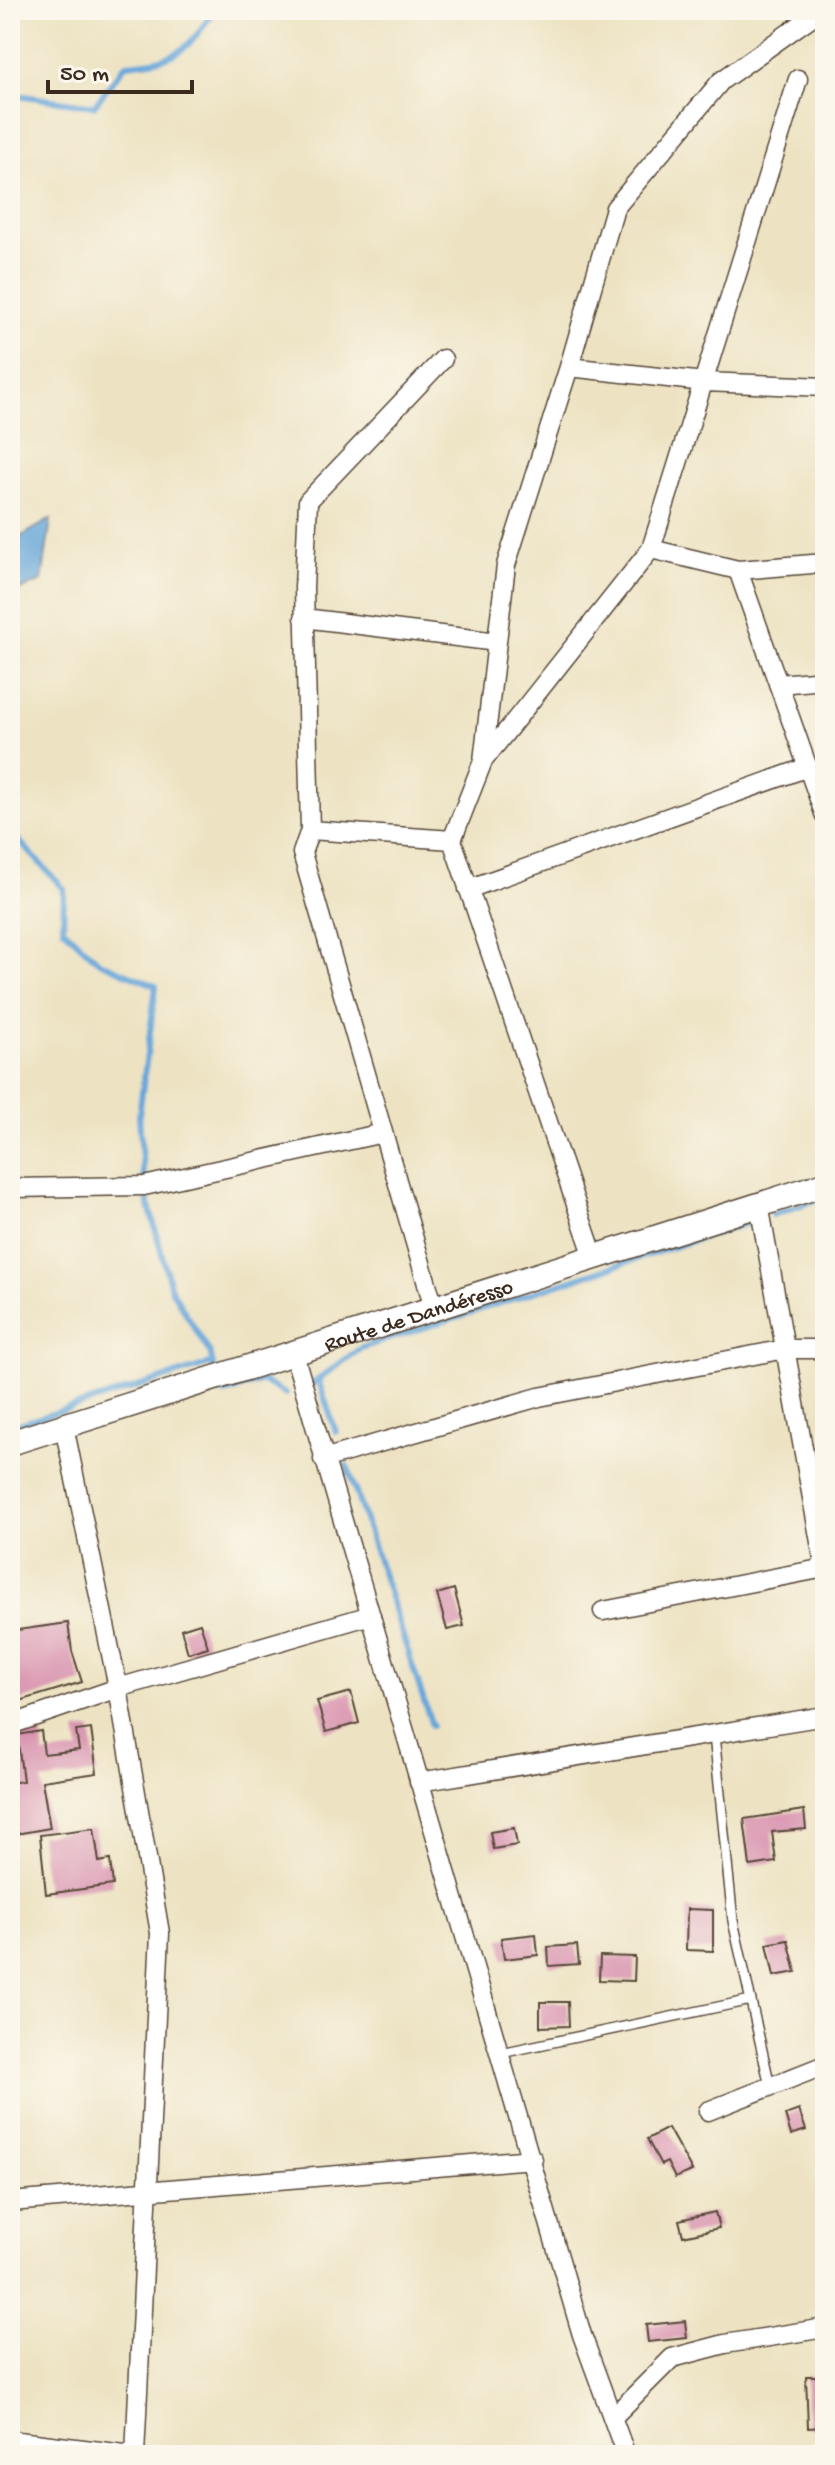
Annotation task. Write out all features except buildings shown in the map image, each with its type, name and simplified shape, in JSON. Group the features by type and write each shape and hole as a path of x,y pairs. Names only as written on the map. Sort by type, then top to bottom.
{"street":[{"path":"594,1257 452,840 483,761 506,565 569,367 615,208 721,81 821,10"},
{"path":"483,761 651,549 798,79"},
{"path":"434,1308 302,853 310,830 304,618 308,501 443,359"},
{"path":"569,367 704,382 825,387"},
{"path":"651,549 738,570 825,562"},
{"path":"738,570 825,816"},
{"path":"304,618 497,642"},
{"path":"778,684 825,680"},
{"path":"468,889 808,767"},
{"path":"310,830 452,840"},
{"path":"10,1188 144,1186 383,1133"},
{"name":"Route de Dandéresso","path":"10,1443 825,1184"},
{"path":"603,1611 825,1569 759,1204"},
{"path":"323,1459 539,1397 785,1349 825,1349"},
{"path":"294,1354 533,2159 582,2335 626,2455"},
{"path":"10,2440 134,2455 150,2193 160,1933 118,1688 64,1426"},
{"path":"10,1725 118,1688 371,1615"},
{"path":"419,1782 825,1716"},
{"path":"708,2111 825,2065"},
{"path":"10,2202 150,2193 533,2159"},
{"path":"613,2417 672,2358 725,2344 825,2328"}],"lane":[{"path":"714,1735 733,1921 770,2087"},
{"path":"501,2053 751,2000"}],"water":[{"path":"51,519 42,581 10,594 10,543"}],"waterway":[{"path":"10,94 94,106 126,64 157,60 179,52 196,36 214,10"},
{"path":"10,831 64,889 63,928 99,962 156,986 139,1115 144,1186 171,1289 211,1355 214,1373"},
{"path":"772,1215 825,1197"},
{"path":"311,1385 361,1348 751,1222"},
{"path":"10,1427 213,1363"},
{"path":"318,1379 336,1432"},
{"path":"217,1391 225,1393 262,1381 285,1394"},
{"path":"347,1465 432,1726"}]}
